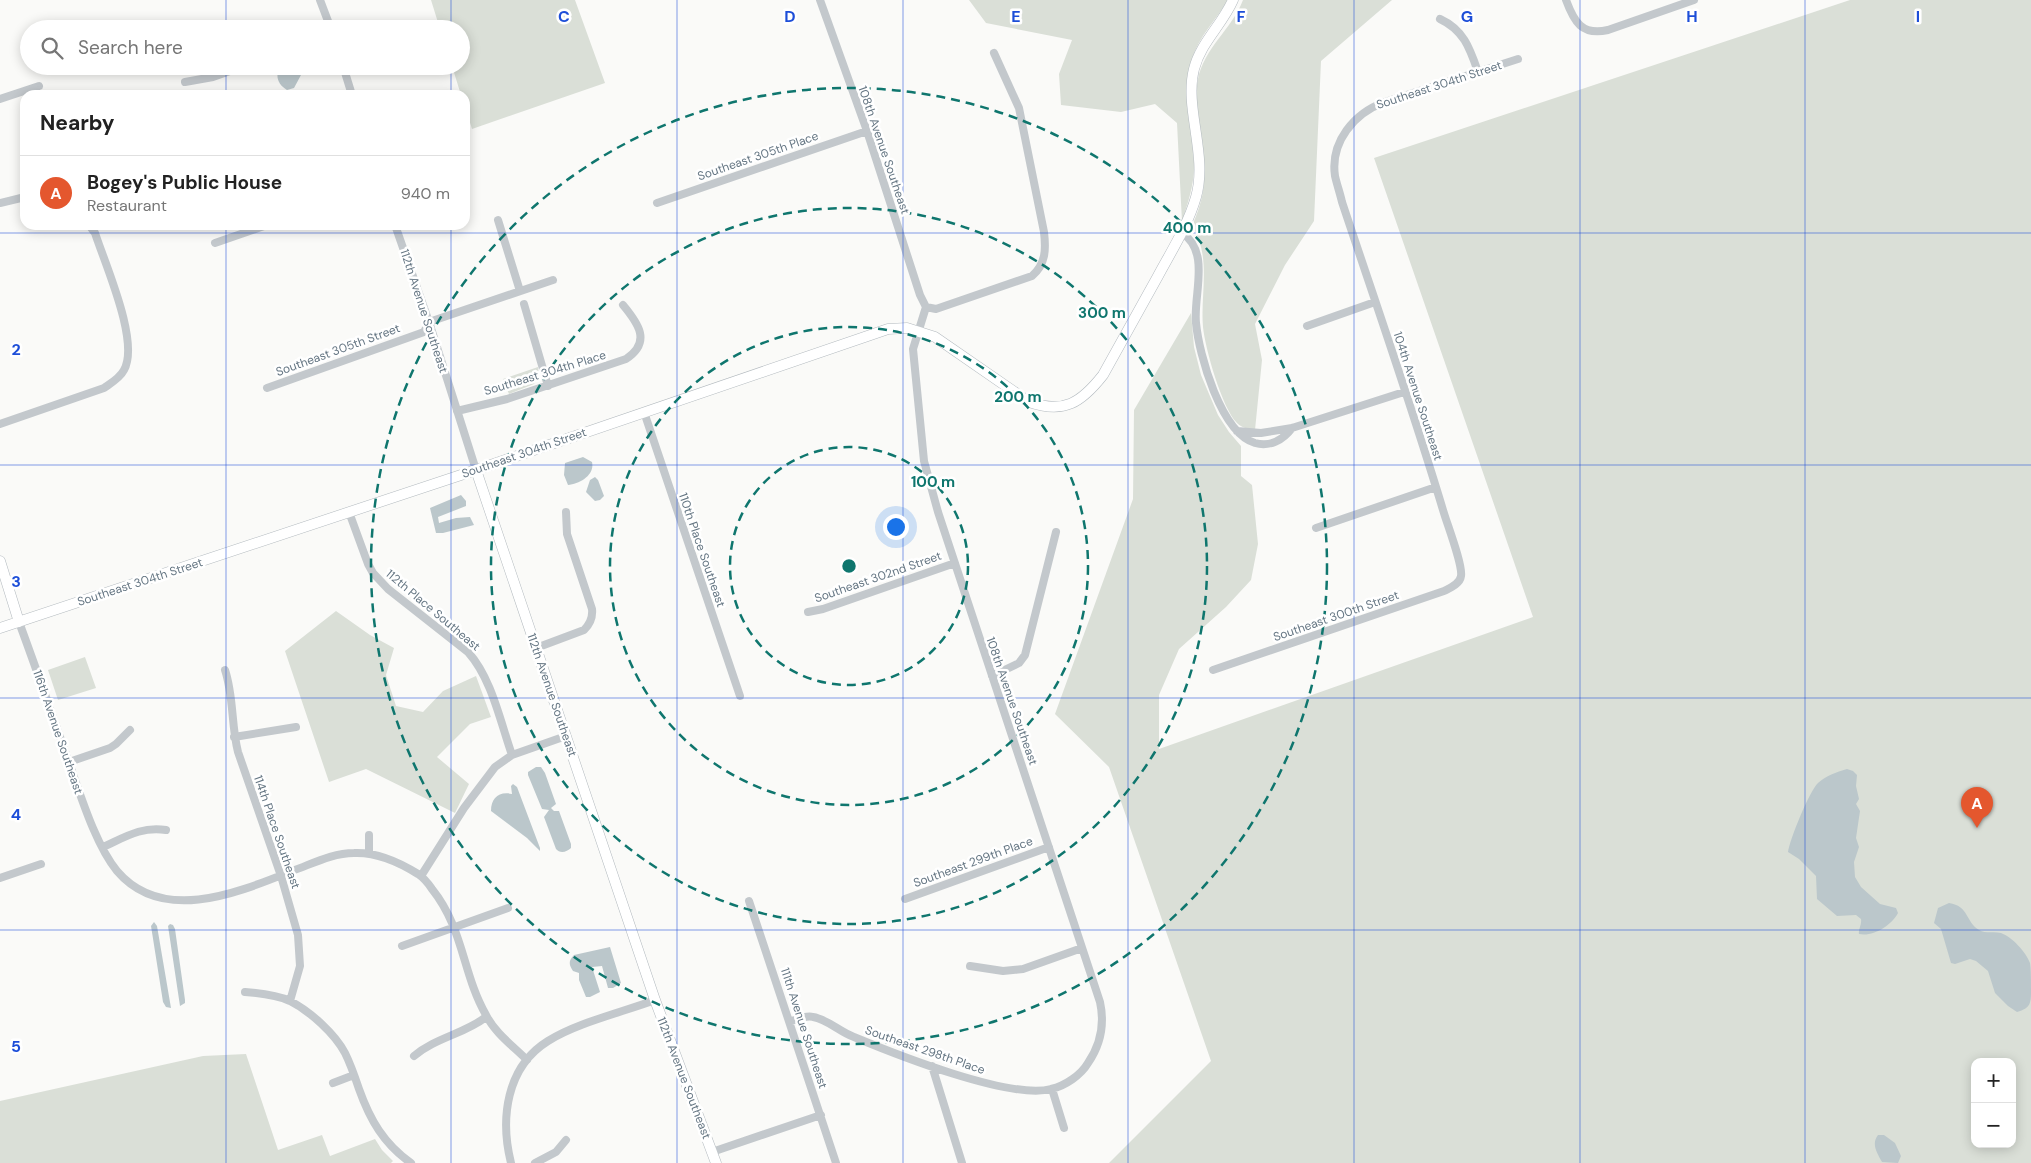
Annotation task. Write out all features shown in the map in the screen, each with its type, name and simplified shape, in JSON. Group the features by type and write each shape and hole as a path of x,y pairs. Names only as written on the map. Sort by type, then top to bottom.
{"street":[{"path":"320,0 327,20"},
{"name":"108th Avenue Southeast","path":"820,0 867,131 920,295 926,307"},
{"path":"1233,0 1207,38 1194,70 1194,106 1200,180 1196,198 1182,233 1190,238 1196,248 1198,262 1196,323 1202,356 1223,411 1237,431 1249,441 1259,444 1278,441 1292,428"},
{"path":"1566,0 1574,18 1582,28 1594,32 1608,30 1694,0"},
{"path":"1440,19 1456,28 1465,39 1478,72"},
{"path":"918,331 926,307 936,309 1032,276 1043,264 1045,255 1042,219 1019,108 994,54"},
{"name":"Southeast 304th Street","path":"1350,224 1335,176 1336,152 1347,129 1362,114 1375,106 1518,59"},
{"path":"184,82 219,75"},
{"path":"346,75 350,90"},
{"path":"27,90 39,86"},
{"path":"0,99 20,92"},
{"name":"Southeast 305th Place","path":"657,203 867,131"},
{"path":"0,203 20,198"},
{"path":"498,220 520,291"},
{"name":"104th Avenue Southeast","path":"1350,224 1436,487 1461,576"},
{"path":"0,424 104,388 124,371 129,352 127,330 93,230"},
{"path":"215,243 253,230"},
{"name":"112th Avenue Southeast","path":"397,230 655,1000 716,1163"},
{"name":"Southeast 304th Street","path":"0,628 476,470 879,331 897,327 935,337 1029,402 1045,408 1058,408 1070,405 1090,392 1103,375 1182,233"},
{"name":"Southeast 305th Street","path":"267,388 424,332 428,322 553,280"},
{"path":"1307,326 1375,302"},
{"path":"524,304 548,386"},
{"name":"Southeast 304th Place","path":"457,411 507,399 626,359 641,344 639,330 632,316 623,305"},
{"name":"108th Avenue Southeast","path":"918,331 913,349 924,461 938,512 1100,1002 1103,1028 1099,1043 1083,1072"},
{"path":"1237,431 1261,433 1292,428 1404,392"},
{"name":"110th Place Southeast","path":"644,412 740,696"},
{"path":"1316,528 1436,487"},
{"name":"112th Place Southeast","path":"349,512 373,573 388,589 468,652 477,662 493,700 512,755"},
{"path":"536,648 584,630 590,624 592,609 567,534 566,512"},
{"path":"992,676 1019,663 1025,655 1056,532"},
{"name":"116th Avenue Southeast","path":"0,560 86,812 117,871 126,880 141,890 170,900 203,900 281,876 332,856 355,852 369,853 392,860 421,876"},
{"name":"Southeast 302nd Street","path":"808,612 823,609 955,563"},
{"name":"Southeast 300th Street","path":"1213,670 1444,591 1456,584 1461,576"},
{"name":"114th Place Southeast","path":"225,670 231,693 234,737 296,925 300,950 299,973 290,1001"},
{"path":"234,737 296,727"},
{"path":"69,762 110,748 130,730"},
{"path":"527,1060 486,1017 476,995 455,927 437,895 421,876 484,779 501,762 512,755 566,736"},
{"path":"103,847 153,827 166,830"},
{"path":"369,835 369,853"},
{"name":"Southeast 299th Place","path":"905,899 1050,847"},
{"path":"0,878 40,864"},
{"name":"111th Avenue Southeast","path":"749,901 791,1021 836,1163"},
{"path":"402,946 508,908"},
{"path":"970,966 1003,971 1023,969 1082,948"},
{"path":"245,992 259,993 290,1001 319,1021 329,1031 346,1054 365,1106 375,1127 388,1145 411,1163"},
{"path":"511,1163 506,1140 506,1109 513,1084 527,1060 540,1047 559,1035 655,1000"},
{"path":"414,1056 425,1047 463,1032 486,1017"},
{"name":"Southeast 298th Place","path":"791,1021 805,1017 815,1017 851,1036 932,1066 1010,1088 1034,1091 1052,1089 1083,1072"},
{"path":"932,1066 962,1163"},
{"path":"333,1083 354,1075"},
{"path":"1052,1089 1064,1128"},
{"path":"712,1152 821,1115"},
{"path":"534,1163 556,1152 566,1140"}],"shaded area":[{"path":"431,0 575,0 605,83 472,129 470,123 470,90 459,90 455,75 470,75 470,20 437,20"},
{"path":"969,0 1228,0 1199,43 1189,72 1188,110 1194,170 1191,192 1182,222 1177,123 1155,104 1121,112 1061,105 1059,74 1072,40 986,23"},
{"path":"1243,0 1392,0 1321,61 1314,221 1285,265 1255,324 1262,360 1255,430 1248,429 1237,423 1226,405 1215,377 1203,327 1204,275 1202,250 1192,226 1203,194 1204,182 1197,105 1198,79 1206,58"},
{"path":"1850,0 2031,0 2031,1163 1109,1163 1211,1061 1109,767 1055,714 1133,499 1134,410 1191,313 1194,347 1201,375 1218,415 1241,446 1241,476 1252,485 1258,544 1251,580 1226,607 1179,649 1159,695 1159,749 1533,617 1374,158"},
{"path":"301,75 294,88 287,90 281,85 277,76"},
{"path":"538,367 539,376 534,384 509,394 503,379"},
{"path":"583,457 592,462 589,475 582,481 568,485 564,475 565,463"},
{"path":"595,477 604,496 600,500 595,501 586,492 590,480"},
{"path":"461,495 466,501 466,506 438,517 439,523 456,518 470,517 474,525 436,533 430,508"},
{"path":"336,611 370,635 394,648 386,675 396,706 423,712 443,691 476,676 491,717 470,724 437,757 469,784 455,813 366,769 329,782 285,651"},
{"path":"85,657 96,688 58,700 48,670"},
{"path":"536,767 541,767 545,773 556,804 551,808 554,811 559,811 571,844 571,848 566,851 559,852 556,849 544,817 549,810 542,809 528,775 528,772"},
{"path":"1847,769 1857,775 1856,786 1859,799 1856,804 1860,811 1856,838 1859,847 1854,862 1855,877 1861,887 1880,904 1896,908 1898,913 1881,930 1870,934 1859,934 1861,919 1856,915 1837,916 1817,899 1816,876 1799,859 1788,852 1800,816 1814,788 1828,776"},
{"path":"513,784 517,787 540,851 527,838 491,811 492,802 497,796 507,793 512,794 511,786"},
{"path":"1949,903 1964,910 1971,922 1979,930 1998,932 2005,935 2014,941 2025,954 2030,963 2031,973 2030,1002 2028,1007 2017,1012 2008,1006 1995,993 1988,971 1976,961 1970,959 1955,964 1951,963 1941,929 1934,923 1938,908"},
{"path":"154,922 157,926 171,1008 166,1007 163,1002 151,926"},
{"path":"170,924 175,929 185,1000 185,1003 180,1006 168,926"},
{"path":"610,947 621,983 613,988 608,988 602,966 592,967 600,992 586,997 579,980 579,973 573,971 571,967 571,959 574,955"},
{"path":"246,1054 278,1150 322,1135 330,1156 375,1139 382,1150 393,1161 391,1163 0,1163 0,1101 203,1056"},
{"path":"1878,1135 1884,1135 1895,1143 1901,1156 1898,1163 1882,1162 1875,1145"}],"place":[{"name":"Bogey's Public House","path":"1977,828"}]}
